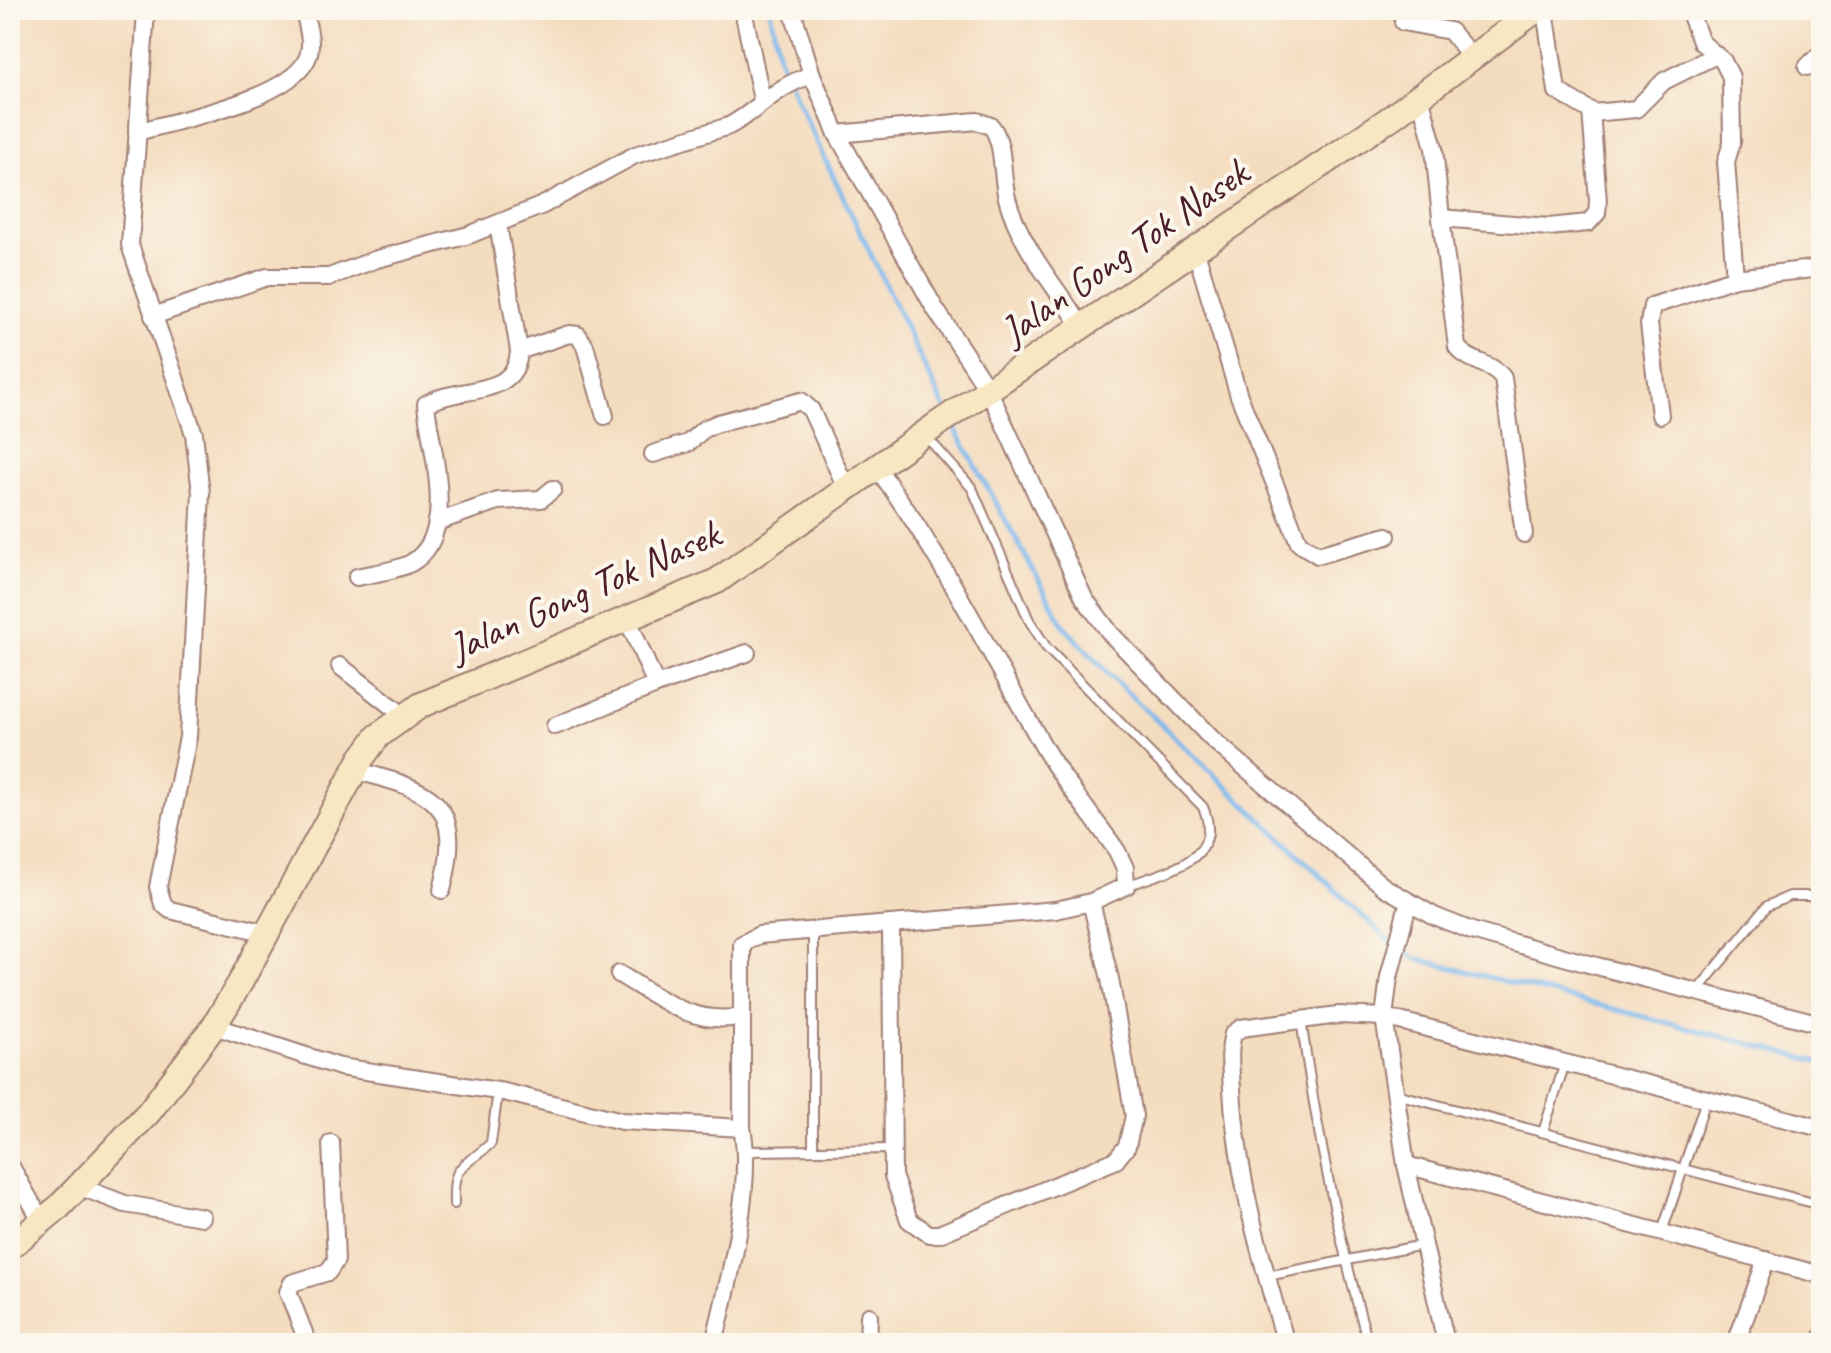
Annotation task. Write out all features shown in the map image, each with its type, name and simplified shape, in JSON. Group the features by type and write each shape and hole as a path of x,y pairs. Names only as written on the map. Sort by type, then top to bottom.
{"main road":[{"name":"Jalan Gong Tok Nasek","path":"10,1247 78,1186 149,1112 214,1026 354,770 378,736 421,705 717,581 931,429 1420,96 1536,10"}],"street":[{"path":"146,10 130,245 194,434 201,493 188,737 160,874 160,895 170,910 267,933"},
{"path":"137,132 268,92 290,79 305,64 310,51 304,10"},
{"path":"743,10 767,96"},
{"path":"792,10 809,76 837,134 1034,484 1073,580 1098,620 1212,739 1407,911 1821,1024"},
{"path":"1545,10 1557,91 1592,113 1636,109 1664,81 1716,55"},
{"path":"1689,10 1701,42 1726,64 1731,77 1732,142 1726,162 1735,278"},
{"path":"1403,22 1429,18 1450,31 1473,58"},
{"path":"1807,67 1821,53"},
{"path":"153,316 267,277 329,277 377,259 435,245 498,224 553,201 635,155 729,126 767,96 809,76"},
{"path":"1420,96 1434,148 1457,347 1466,357 1496,370 1503,378 1524,534"},
{"path":"1441,218 1549,227 1588,223 1598,207 1592,113"},
{"path":"837,134 977,121 991,126 997,140 1007,199 1018,228 1082,327"},
{"path":"357,577 411,563 430,548 437,522 435,457 426,404 510,379 516,371 519,351 498,224"},
{"path":"1195,248 1239,396 1299,543 1318,555 1387,536"},
{"path":"1660,415 1649,309 1666,299 1735,278 1821,268"},
{"path":"519,351 569,334 578,335 585,346 605,416"},
{"path":"653,454 688,443 704,429 718,423 801,401 808,405 847,490"},
{"path":"714,1343 731,1273 747,1151 742,1128 745,1073 740,1017 742,944 759,935 1056,910 1091,902 1126,886 1125,868 1117,851 1048,754 955,587 907,508 877,468"},
{"path":"437,522 498,501 541,499 553,489"},
{"path":"628,620 656,685"},
{"path":"555,726 656,685 747,653"},
{"path":"340,666 404,716"},
{"path":"354,770 414,788 443,811 452,845 442,890"},
{"path":"891,925 893,1176 902,1208 918,1228 939,1234 1116,1160 1127,1146 1133,1131 1132,1099 1110,979 1091,902"},
{"path":"1407,911 1389,977 1384,1017 1393,1094 1406,1165 1446,1343"},
{"path":"619,974 695,1017 723,1020 740,1017"},
{"path":"1286,1343 1241,1174 1233,1118 1231,1042 1241,1028 1300,1018 1384,1017 1821,1128"},
{"path":"214,1026 340,1067 498,1091 622,1121 668,1127 742,1128"},
{"path":"308,1343 288,1292 292,1283 328,1272 336,1260 331,1143"},
{"path":"10,1165 41,1220"},
{"path":"1406,1165 1821,1275"},
{"path":"78,1186 125,1204 202,1217"},
{"path":"1736,1343 1766,1260"},
{"path":"868,1343 869,1316"}],"lane":[{"path":"931,429 972,488 1029,620 1046,647 1203,807 1210,824 1208,841 1196,857 1126,886"},
{"path":"1696,992 1767,906 1790,896 1821,896"},
{"path":"813,931 813,1147"},
{"path":"1300,1018 1315,1121 1345,1260 1368,1343"},
{"path":"1543,1132 1565,1063"},
{"path":"454,1204 455,1173 491,1143 498,1091"},
{"path":"1393,1094 1821,1205"},
{"path":"1662,1232 1706,1099"},
{"path":"747,1151 813,1147 892,1149"},
{"path":"1266,1277 1423,1245"},
{"path":"10,1269 14,1284 10,1291"},
{"path":"1816,1343 1821,1330"}],"waterway":[{"path":"770,10 779,57 802,111 946,411"},
{"path":"952,423 1064,626 1110,676 1386,938 1414,958 1821,1062"}]}
